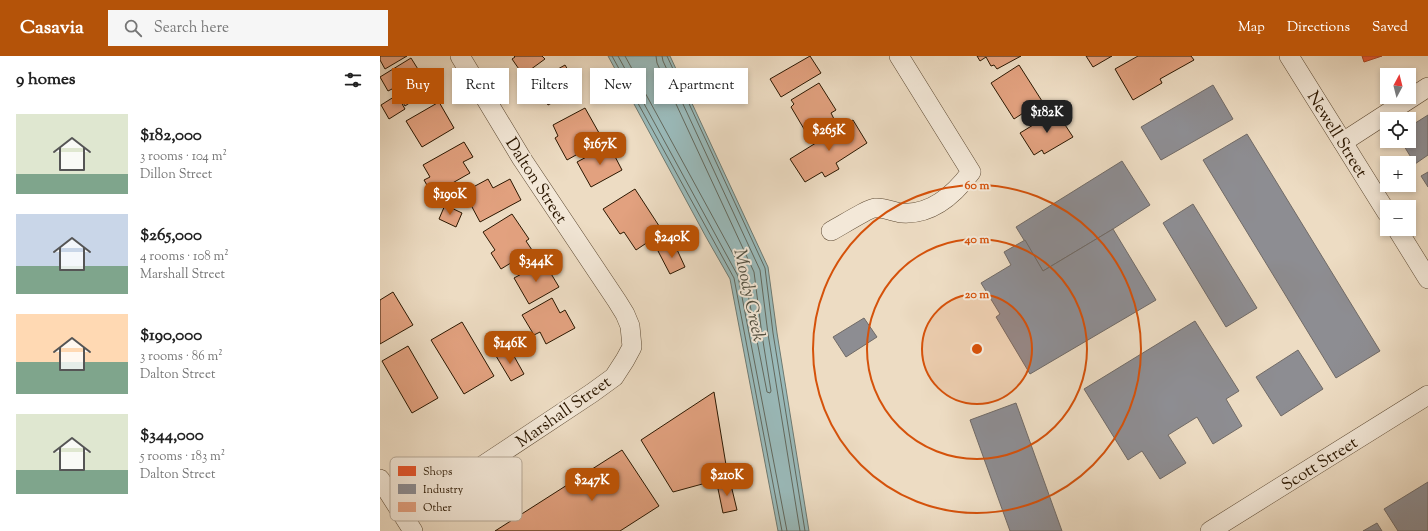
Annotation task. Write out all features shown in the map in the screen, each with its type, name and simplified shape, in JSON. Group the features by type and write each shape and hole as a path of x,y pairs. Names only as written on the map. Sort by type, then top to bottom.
{"street":[{"name":"Dalton Street","path":"460,56 522,159 608,285 625,314 630,326 632,347"},
{"path":"831,232 873,207 909,213 929,208 949,198 961,186 971,172 899,56"},
{"name":"Newell Street","path":"1289,56 1380,202"},
{"path":"1343,142 1428,87"},
{"path":"1401,236 1428,279"},
{"name":"Marshall Street","path":"503,457 614,377 622,366 632,347"},
{"name":"Scott Street","path":"1210,531 1428,395"},
{"path":"380,479 390,495"}],"water":[{"name":"Moody Creek","path":"608,56 670,56 676,68 654,68 654,104 692,104 768,267 777,333 809,531 778,531 730,279 634,104 646,104 646,68 614,68"}],"building: Shops":[{"path":"1362,56 1382,56 1364,62"}],"building: Industry":[{"path":"1213,85 1233,119 1161,160 1141,127"},
{"path":"1428,115 1428,155 1416,163 1416,156 1410,156 1405,148 1416,148 1416,123"},
{"path":"1247,134 1380,351 1336,378 1203,160"},
{"path":"1122,161 1150,205 1043,271 1016,227"},
{"path":"1428,172 1428,187 1421,176"},
{"path":"1193,204 1257,308 1226,327 1163,223"},
{"path":"1113,229 1156,300 1030,374 996,317 1000,314 981,283 1011,265 1004,252 1025,240 1043,271"},
{"path":"864,318 877,337 846,357 833,337"},
{"path":"1195,321 1239,391 1226,399 1242,426 1213,444 1197,417 1168,435 1186,463 1160,479 1142,451 1128,460 1084,389"},
{"path":"1298,350 1323,389 1281,416 1256,377"},
{"path":"1016,403 1062,531 1010,531 970,420"},
{"path":"1428,482 1428,531 1398,531 1384,509"},
{"path":"1377,523 1382,531 1363,531"}],"building: Other":[{"path":"380,56 407,56 385,69 380,60"},
{"path":"514,56 542,56 545,59 533,68 518,68 512,59 515,57"},
{"path":"810,56 821,73 781,97 770,79"},
{"path":"977,56 1021,56 997,69 994,65 991,66 986,57 980,61"},
{"path":"1086,56 1112,56 1093,67"},
{"path":"1138,56 1191,56 1194,60 1160,79 1162,83 1133,100 1115,69"},
{"path":"411,58 417,68 395,68"},
{"path":"565,65 567,68 560,68"},
{"path":"1019,65 1042,101 1014,119 991,83"},
{"path":"392,70 392,89 388,91 380,77"},
{"path":"819,83 836,110 831,113 834,119 807,134 791,107 794,104 791,100"},
{"path":"392,98 392,104 402,104 405,109 389,119 381,105"},
{"path":"436,104 440,104 454,128 422,147 406,121"},
{"path":"585,108 603,140 567,160 555,138 558,136 553,125"},
{"path":"1056,111 1073,137 1044,154 1042,150 1034,155 1020,133"},
{"path":"853,120 867,143 836,163 839,169 825,177 822,172 805,182 790,159"},
{"path":"464,142 473,157 463,162 470,173 449,185 453,191 436,201 424,180 430,177 423,165"},
{"path":"609,145 622,170 591,187 577,162"},
{"path":"488,179 493,188 510,179 521,200 480,222 464,192"},
{"path":"635,189 663,232 636,250 624,232 620,234 603,209"},
{"path":"445,205 462,213 456,227 439,219"},
{"path":"512,214 529,239 526,241 532,250 501,269 491,253 495,250 483,232"},
{"path":"674,243 685,267 670,274 658,251"},
{"path":"544,262 559,287 529,304 514,278"},
{"path":"393,292 413,325 380,344 380,300"},
{"path":"552,298 560,313 565,310 575,328 546,344 540,332 534,335 522,315"},
{"path":"462,322 494,376 464,394 431,340"},
{"path":"408,346 438,398 412,413 382,361"},
{"path":"510,349 524,374 511,381 496,356"},
{"path":"714,392 728,477 673,492 641,440"},
{"path":"622,450 659,506 620,531 495,531 511,521 522,521 522,514"},
{"path":"730,481 737,510 723,513 717,484"}]}
